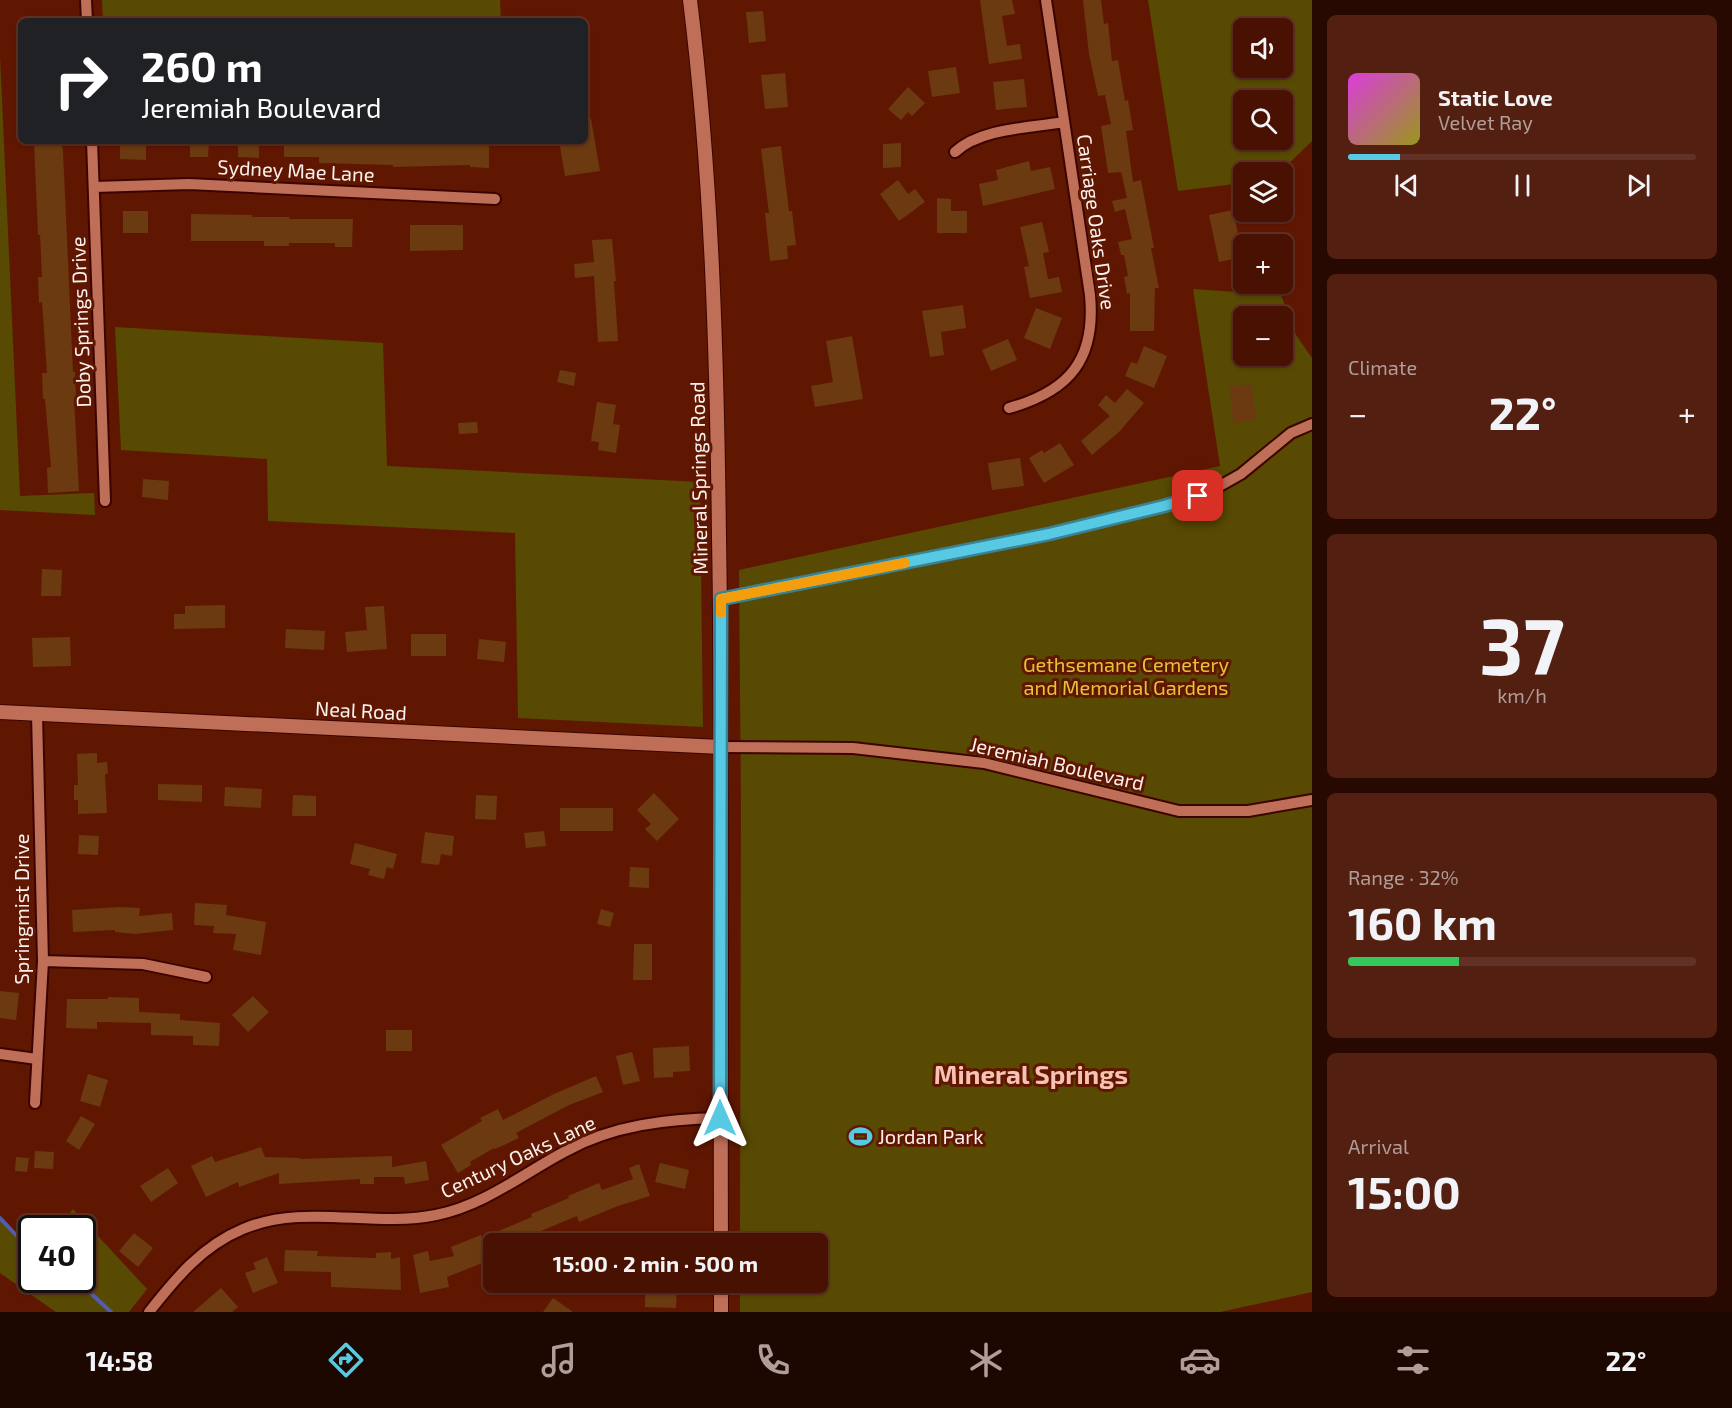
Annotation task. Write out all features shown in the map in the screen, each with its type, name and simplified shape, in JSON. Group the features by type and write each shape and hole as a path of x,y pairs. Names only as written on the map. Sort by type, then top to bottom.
{"street":[{"path":"86,0 87,18"},
{"name":"Mineral Springs Road","path":"690,0 702,111 709,207 717,411 721,599 721,1233"},
{"name":"Carriage Oaks Drive","path":"1009,408 1029,403 1047,394 1066,379 1081,361 1087,348 1091,328 1090,295 1046,0"},
{"path":"955,152 974,139 989,134 1064,122"},
{"name":"Doby Springs Drive","path":"92,144 105,501"},
{"name":"Sydney Mae Lane","path":"94,187 189,184 495,199"},
{"path":"721,599 1049,534 1164,506 1218,488 1248,469 1291,432 1312,424"},
{"name":"Neal Road","path":"0,712 721,747"},
{"name":"Springmist Drive","path":"35,1103 43,962 37,714"},
{"name":"Jeremiah Boulevard","path":"721,747 853,748 984,763 1179,811 1248,811 1312,800"},
{"path":"43,962 143,964 206,977"},
{"path":"0,1054 37,1059"},
{"name":"Century Oaks Lane","path":"149,1312 189,1264 212,1245 243,1229 283,1218 405,1220 436,1215 482,1199 567,1150 591,1139 623,1129 662,1122 720,1118"},
{"path":"721,1293 721,1312"}],"green space":[{"path":"102,0 500,0 501,18 103,18"},
{"path":"1148,0 1312,0 1312,141 1290,162 1233,162 1233,184 1178,191"},
{"path":"0,56 20,496 94,493 95,515 0,510"},
{"name":"Gethsemane Cemetery and Memorial Gardens","path":"1193,289 1233,292 1233,294 1281,295 1285,306 1233,306 1233,366 1293,366 1293,327 1312,358 1312,1292 1220,1312 740,1312 740,1293 828,1293 828,1233 740,1233 739,570 1220,466"},
{"path":"115,327 383,343 387,466 700,482 703,727 518,718 515,533 268,521 267,459 121,450"},
{"path":"73,1209 79,1215 68,1215"},
{"path":"0,1218 18,1238 18,1286 0,1273"},
{"path":"96,1234 147,1289 129,1312 56,1312 29,1293 96,1293"}],"building":[{"path":"980,0 1012,0 1015,14 1002,16 1007,46 1020,44 1022,59 989,64"},
{"path":"1083,0 1101,0 1104,24 1108,23 1112,61 1118,60 1125,101 1128,100 1133,130 1126,131 1133,182 1141,180 1159,288 1155,288 1154,331 1130,331 1130,293 1127,294 1124,277 1128,276 1124,255 1121,255 1118,242 1132,239 1125,209 1115,212 1112,201 1127,198 1121,172 1108,173 1101,126 1111,124 1105,95 1098,96 1089,54"},
{"path":"763,11 766,41 749,43 746,12"},
{"path":"956,67 960,93 932,97 928,71"},
{"path":"785,73 788,107 765,109 761,75"},
{"path":"1024,79 1027,107 996,110 993,82"},
{"path":"908,87 925,103 912,116 908,112 901,120 888,109"},
{"path":"588,119 591,119 600,171 565,176 560,144 588,144"},
{"path":"901,143 901,167 883,168 883,144"},
{"path":"34,144 62,144 73,372 75,372 76,398 74,398 79,491 48,493 47,468 51,467 45,399 43,399 42,373 47,373 42,302 39,303 38,277 42,277 40,235 38,235"},
{"path":"120,144 146,144 146,160 120,159"},
{"path":"190,144 209,144 208,157 190,157"},
{"path":"238,144 259,144 259,158 238,157"},
{"path":"284,144 489,144 489,168 470,167 470,165 393,167 393,165 319,163 319,157 284,157"},
{"path":"781,146 789,211 792,211 796,245 787,246 788,259 770,261 765,213 769,213 761,149"},
{"path":"1029,161 1031,171 1050,167 1055,189 983,206 979,184 998,180 996,170"},
{"path":"898,180 908,194 915,189 925,202 899,221 880,194"},
{"path":"937,198 951,199 951,211 967,211 967,233 937,233"},
{"path":"1233,210 1233,222 1236,222 1238,234 1233,234 1233,259 1219,262 1209,215"},
{"path":"123,211 148,211 148,233 123,233"},
{"path":"191,214 290,217 289,219 353,219 352,247 335,247 335,243 289,243 289,246 264,246 264,241 191,241"},
{"path":"1042,222 1049,252 1043,253 1048,279 1059,277 1062,292 1030,298 1024,267 1029,266 1020,227"},
{"path":"410,225 463,225 463,250 410,251"},
{"path":"612,239 618,341 598,342 594,276 575,278 574,264 594,262 592,240"},
{"path":"963,305 966,328 941,332 944,355 930,357 922,311"},
{"path":"1036,308 1062,318 1050,349 1024,338"},
{"path":"852,336 863,399 815,407 811,386 833,382 826,341"},
{"path":"1008,339 1017,360 991,371 982,350"},
{"path":"1144,346 1167,356 1154,388 1125,376 1131,362 1137,364"},
{"path":"560,370 576,373 574,386 557,382"},
{"path":"1252,384 1256,420 1234,423 1229,387"},
{"path":"1127,389 1144,403 1119,432 1092,455 1081,441 1110,416 1098,405 1106,395 1115,403"},
{"path":"597,402 616,405 613,424 620,425 616,453 598,450 599,442 591,441"},
{"path":"477,422 478,433 459,434 458,423"},
{"path":"1060,443 1074,465 1044,483 1029,458 1042,450 1044,453"},
{"path":"1020,458 1024,486 992,490 988,463"},
{"path":"143,479 169,481 168,500 142,497"},
{"path":"42,569 62,570 61,596 41,596"},
{"path":"225,605 225,628 174,629 174,614 185,614 185,606"},
{"path":"384,606 387,649 347,652 345,632 367,630 365,607"},
{"path":"286,629 325,631 324,650 285,648"},
{"path":"411,634 446,634 446,656 411,656"},
{"path":"70,637 71,666 33,667 32,638"},
{"path":"479,639 506,642 504,662 477,659"},
{"path":"97,753 97,763 107,762 108,774 105,774 107,813 78,814 78,800 74,800 74,785 78,785 77,754"},
{"path":"158,784 202,785 202,802 158,800"},
{"path":"225,787 262,789 261,808 224,806"},
{"path":"654,793 679,819 657,841 645,829 651,824 637,810"},
{"path":"293,795 316,796 316,816 292,816"},
{"path":"476,795 497,796 496,820 475,819"},
{"path":"560,808 613,808 613,831 560,831"},
{"path":"544,831 546,846 526,848 524,833"},
{"path":"425,832 454,836 452,856 441,854 439,865 421,863"},
{"path":"79,835 99,836 98,855 78,854"},
{"path":"355,843 397,854 393,869 387,867 384,879 368,875 370,869 350,864"},
{"path":"630,867 649,868 649,888 629,887"},
{"path":"195,903 227,905 226,915 266,922 261,955 233,950 236,934 213,933 214,926 194,925"},
{"path":"140,908 139,916 172,913 173,930 135,934 115,932 115,930 73,932 72,910"},
{"path":"601,909 614,913 610,927 597,924"},
{"path":"634,944 652,944 652,980 633,980"},
{"path":"0,991 19,993 16,1020 0,1018"},
{"path":"253,996 269,1012 248,1032 232,1015"},
{"path":"108,997 139,998 139,1012 180,1014 180,1020 220,1023 219,1046 193,1045 193,1036 151,1035 151,1023 97,1022 97,1029 66,1028 67,999 108,999"},
{"path":"386,1030 412,1030 412,1051 386,1051"},
{"path":"689,1046 690,1071 673,1072 673,1077 654,1078 653,1048"},
{"path":"632,1052 640,1081 623,1085 616,1056"},
{"path":"88,1074 108,1080 100,1107 80,1101"},
{"path":"596,1076 603,1092 569,1105 516,1133 519,1138 494,1148 470,1162 471,1165 458,1173 441,1145 482,1121 480,1118 498,1109 503,1120"},
{"path":"81,1116 95,1124 79,1150 66,1141"},
{"path":"261,1147 265,1157 300,1159 392,1156 392,1167 426,1161 429,1180 405,1184 404,1177 374,1177 374,1184 360,1184 360,1179 279,1184 279,1173 239,1187 238,1182 206,1197 191,1166 212,1156 215,1162"},
{"path":"35,1151 54,1152 53,1169 34,1168"},
{"path":"16,1157 29,1158 27,1172 15,1171"},
{"path":"660,1163 689,1170 685,1189 655,1182"},
{"path":"639,1164 650,1196 579,1222 577,1216 536,1233 494,1233 532,1217 531,1214 599,1183 602,1190 633,1179 629,1168"},
{"path":"168,1168 178,1183 151,1202 140,1186"},
{"path":"134,1233 153,1248 138,1267 119,1251"},
{"path":"481,1235 483,1263 447,1277 449,1287 420,1293 413,1255 428,1251 430,1261 454,1256 451,1247"},
{"path":"285,1250 318,1251 317,1256 376,1258 376,1253 391,1252 391,1259 400,1257 401,1290 331,1287 331,1272 284,1271"},
{"path":"267,1257 278,1283 253,1293 245,1273 256,1269 253,1263"},
{"path":"221,1288 238,1307 232,1312 193,1312"},
{"path":"645,1293 677,1293 676,1308 645,1307"},
{"path":"553,1298 573,1312 543,1312"}],"waterway":[{"path":"0,1218 18,1237"},
{"path":"90,1293 111,1312"}],"slow traffic":[{"path":"721,613 721,599 905,563"}],"place":[{"name":"Jordan Park","path":"860,1137"}],"district":[{"name":"Mineral Springs","path":"1031,1075"}],"route":[{"path":"720,1118 721,599 1049,534 1198,496"}]}
